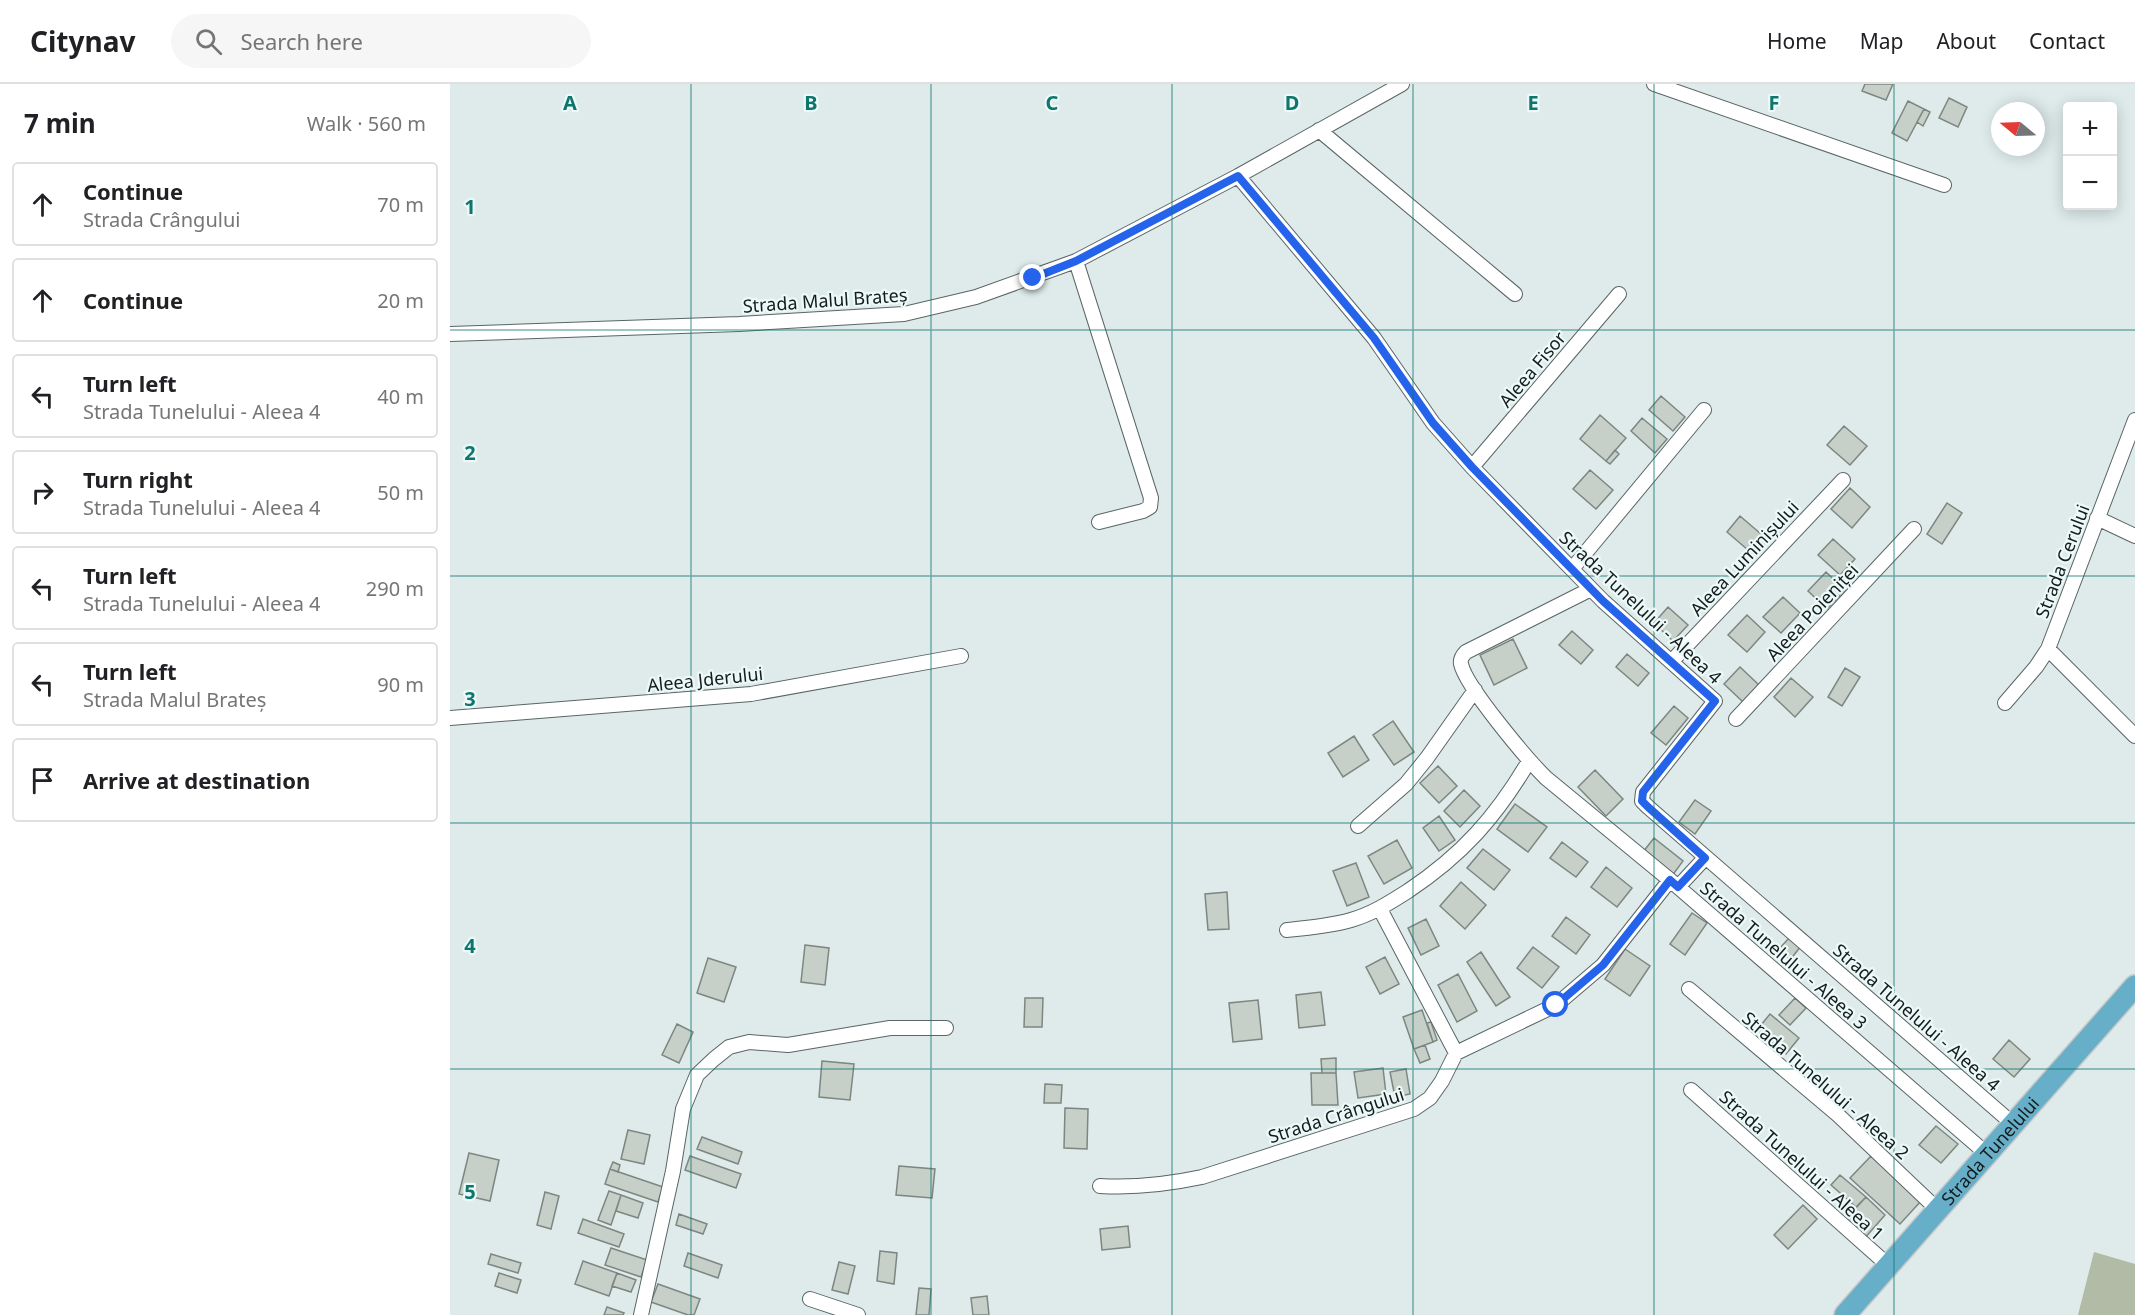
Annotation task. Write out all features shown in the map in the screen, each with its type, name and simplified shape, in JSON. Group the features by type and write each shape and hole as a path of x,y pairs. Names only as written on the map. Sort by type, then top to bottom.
{"highway":[{"name":"Strada Tunelului","path":"1845,1315 2135,986"}],"street":[{"name":"Strada Malul Brateș","path":"450,334 739,324 904,314 976,297 1076,261 1238,176 1402,84"},
{"path":"1653,84 1944,185"},
{"path":"1319,130 1515,294"},
{"name":"Strada Tunelului - Aleea 4","path":"1238,176 1374,338 1433,423 1472,467 1591,589 1715,701 1643,792 1642,801 2013,1124"},
{"path":"1076,261 1151,498 1150,507 1143,512 1099,522"},
{"name":"Aleea Fisor","path":"1472,467 1619,294"},
{"path":"1572,569 1704,410"},
{"name":"Strada Cerului","path":"2005,703 2036,667 2048,649 2135,420"},
{"name":"Aleea Luminișului","path":"1672,662 1843,480"},
{"path":"2097,518 2135,536"},
{"name":"Aleea Poieniței","path":"1736,719 1914,530"},
{"name":"Strada Tunelului - Aleea 3","path":"1591,589 1466,652 1461,658 1461,666 1474,690 1529,761 1546,778 1674,884 1987,1154"},
{"path":"2048,649 2135,736"},
{"name":"Aleea Jderului","path":"450,718 751,694 960,656"},
{"path":"1358,826 1406,784 1474,690"},
{"path":"1287,930 1328,926 1380,909 1441,868 1492,818 1529,761"},
{"path":"1380,909 1456,1053 1556,1005 1603,965 1674,884 1705,858"},
{"name":"Strada Tunelului - Aleea 2","path":"1689,989 1838,1115 1938,1210"},
{"path":"641,1315 673,1171 684,1109 698,1075 714,1059 729,1047 749,1042 788,1045 890,1028 946,1028"},
{"name":"Strada Crângului","path":"1100,1185 1121,1187 1178,1182 1203,1177 1414,1109 1430,1098 1443,1081 1456,1053"},
{"name":"Strada Tunelului - Aleea 1","path":"1691,1090 1888,1266"},
{"path":"810,1299 858,1315"}],"green space":[{"path":"2094,1252 2135,1264 2135,1315 2078,1315"}],"building":[{"path":"1865,84 1893,84 1886,100 1862,91"},
{"path":"1949,98 1967,107 1958,127 1939,118"},
{"path":"1908,101 1924,109 1907,141 1892,133"},
{"path":"1924,109 1930,112 1923,126 1917,122"},
{"path":"1661,396 1685,417 1673,431 1649,410"},
{"path":"1600,415 1626,438 1606,461 1580,439"},
{"path":"1642,418 1667,439 1655,453 1631,431"},
{"path":"1844,426 1867,446 1850,465 1827,445"},
{"path":"1615,450 1619,454 1610,464 1606,461"},
{"path":"1590,470 1613,490 1596,509 1573,489"},
{"path":"1850,488 1870,507 1852,528 1831,509"},
{"path":"1947,503 1962,513 1942,544 1927,534"},
{"path":"1740,516 1768,540 1755,556 1727,532"},
{"path":"1833,539 1855,559 1840,575 1818,555"},
{"path":"1826,572 1845,590 1827,609 1808,591"},
{"path":"1783,597 1800,613 1781,633 1763,617"},
{"path":"1668,607 1688,625 1673,641 1654,623"},
{"path":"1747,615 1765,632 1747,652 1728,635"},
{"path":"1572,631 1593,650 1581,664 1559,645"},
{"path":"1513,639 1527,668 1494,685 1480,655"},
{"path":"1627,654 1649,673 1638,686 1616,667"},
{"path":"1740,667 1759,685 1743,702 1724,684"},
{"path":"1845,668 1860,677 1842,706 1828,697"},
{"path":"1791,678 1813,697 1795,717 1774,697"},
{"path":"1674,706 1688,718 1666,745 1651,733"},
{"path":"1393,721 1414,752 1394,765 1373,735"},
{"path":"1354,736 1369,760 1343,777 1328,753"},
{"path":"1438,766 1457,786 1439,803 1420,783"},
{"path":"1595,770 1623,799 1606,816 1578,787"},
{"path":"1464,790 1480,806 1460,827 1444,811"},
{"path":"1695,800 1711,811 1695,834 1679,822"},
{"path":"1515,804 1547,827 1528,852 1497,829"},
{"path":"1439,816 1455,840 1439,851 1423,828"},
{"path":"1654,838 1683,861 1672,876 1643,852"},
{"path":"1397,840 1412,868 1384,884 1368,856"},
{"path":"1562,842 1588,862 1576,877 1550,858"},
{"path":"1483,849 1510,870 1494,890 1467,868"},
{"path":"1356,863 1369,897 1347,906 1333,871"},
{"path":"1606,867 1632,888 1617,907 1591,887"},
{"path":"1461,882 1486,905 1465,929 1440,906"},
{"path":"1227,892 1229,929 1208,930 1205,894"},
{"path":"1692,913 1707,923 1685,955 1670,944"},
{"path":"1566,917 1590,935 1576,954 1552,936"},
{"path":"1426,919 1439,946 1421,955 1408,928"},
{"path":"1790,937 1801,946 1790,960 1778,950"},
{"path":"805,945 829,948 825,985 801,982"},
{"path":"1533,947 1559,967 1542,988 1517,968"},
{"path":"1625,949 1650,966 1630,996 1605,979"},
{"path":"1481,952 1510,997 1496,1006 1467,962"},
{"path":"1385,957 1399,984 1380,994 1366,967"},
{"path":"708,958 736,967 724,1002 697,993"},
{"path":"1458,974 1477,1011 1457,1022 1438,985"},
{"path":"1321,992 1325,1025 1299,1028 1296,995"},
{"path":"1025,998 1043,998 1042,1027 1024,1027"},
{"path":"1795,998 1806,1008 1790,1025 1779,1015"},
{"path":"1258,1000 1262,1039 1233,1042 1229,1003"},
{"path":"1422,1010 1433,1042 1414,1049 1403,1017"},
{"path":"1770,1014 1799,1038 1786,1054 1757,1030"},
{"path":"1431,1022 1437,1040 1433,1042 1427,1023"},
{"path":"677,1024 693,1032 679,1063 662,1055"},
{"path":"2009,1040 2030,1059 2014,1077 1993,1059"},
{"path":"1425,1045 1430,1059 1420,1063 1414,1049"},
{"path":"1336,1058 1336,1073 1322,1073 1321,1059"},
{"path":"822,1061 854,1064 850,1100 819,1097"},
{"path":"1383,1068 1386,1094 1358,1098 1354,1072"},
{"path":"1406,1069 1410,1094 1395,1097 1390,1072"},
{"path":"1311,1073 1336,1073 1338,1105 1312,1105"},
{"path":"1045,1084 1062,1085 1061,1103 1044,1103"},
{"path":"1065,1108 1088,1109 1087,1149 1064,1148"},
{"path":"1936,1126 1958,1144 1941,1163 1919,1145"},
{"path":"628,1130 650,1135 644,1164 621,1159"},
{"path":"702,1137 742,1152 738,1164 697,1149"},
{"path":"469,1153 499,1160 490,1201 459,1194"},
{"path":"690,1156 741,1174 736,1188 685,1170"},
{"path":"1871,1156 1921,1201 1900,1224 1850,1178"},
{"path":"613,1162 620,1165 618,1172 610,1169"},
{"path":"899,1166 935,1169 932,1198 896,1195"},
{"path":"610,1169 663,1187 658,1202 605,1184"},
{"path":"1840,1175 1866,1197 1856,1207 1831,1185"},
{"path":"609,1191 621,1195 611,1225 598,1220"},
{"path":"545,1192 559,1196 551,1229 537,1225"},
{"path":"621,1195 643,1203 638,1218 616,1211"},
{"path":"1866,1197 1885,1215 1864,1239 1844,1221"},
{"path":"1803,1205 1817,1219 1788,1249 1774,1235"},
{"path":"679,1214 707,1224 703,1234 676,1225"},
{"path":"583,1219 624,1234 619,1247 578,1233"},
{"path":"1128,1226 1130,1247 1102,1250 1100,1229"},
{"path":"611,1248 647,1260 641,1277 605,1265"},
{"path":"880,1251 897,1253 894,1284 877,1281"},
{"path":"688,1253 722,1265 718,1278 684,1266"},
{"path":"491,1254 521,1263 518,1273 488,1264"},
{"path":"583,1261 617,1273 609,1296 575,1284"},
{"path":"839,1262 855,1266 848,1294 832,1290"},
{"path":"499,1273 521,1280 517,1293 495,1286"},
{"path":"617,1273 636,1280 631,1292 612,1286"},
{"path":"658,1284 700,1299 694,1315 651,1302"},
{"path":"919,1288 931,1289 929,1315 916,1315"},
{"path":"987,1296 989,1315 973,1315 971,1298"},
{"path":"607,1307 624,1313 623,1315 604,1315"}],"route":[{"path":"1033,278 1076,261 1238,176 1374,338 1433,423 1472,467 1603,601 1715,701 1643,792 1642,801 1705,858 1678,887 1670,880 1603,965 1556,1005"}]}
